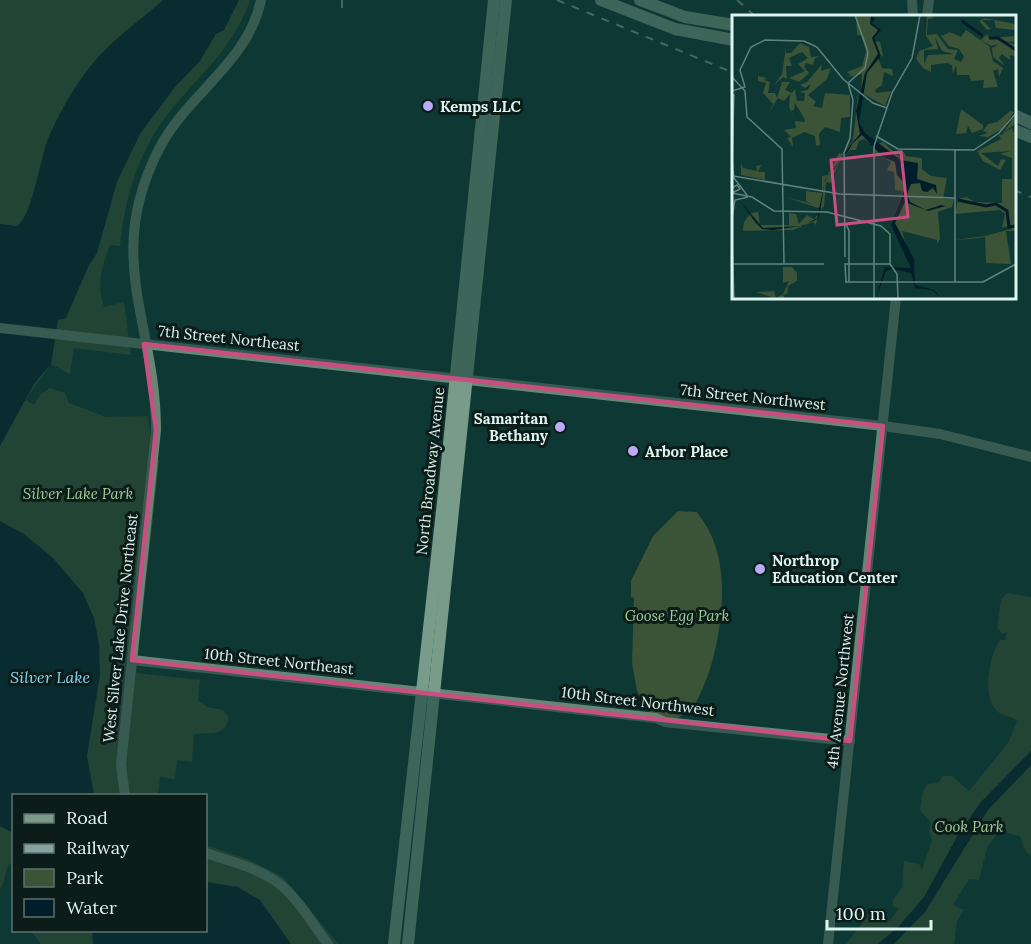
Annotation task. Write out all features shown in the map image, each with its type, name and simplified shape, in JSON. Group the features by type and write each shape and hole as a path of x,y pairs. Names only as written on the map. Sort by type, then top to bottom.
{"main road":[{"name":"West Silver Lake Drive Northeast","path":"125,794 121,769 156,430 153,394 132,252 135,216 151,164 171,129 236,56 248,37 261,0"},
{"name":"North Broadway Avenue","path":"408,944 454,379 494,0"},
{"name":"North Broadway Avenue","path":"394,944 429,692 468,380 506,0"},
{"path":"601,0 675,29 732,40"},
{"path":"640,0 685,17 732,25"},
{"path":"912,0 913,15"},
{"path":"927,15 929,0"},
{"path":"1016,116 1031,123"},
{"path":"1016,131 1031,137"},
{"name":"4th Avenue Northwest","path":"828,944 896,298"},
{"name":"7th Street Northeast","path":"0,328 468,380"},
{"name":"7th Street Northwest","path":"468,380 883,426 940,434 1031,457"},
{"name":"10th Street Northeast","path":"132,660 429,692"},
{"name":"10th Street Northwest","path":"429,692 656,718 665,722 850,741"},
{"path":"207,852 258,871 276,882 291,895 328,944"}],"highlighted area":[{"path":"144,344 883,426 850,741 132,660 156,430"}],"green space":[{"name":"Silver Lake Park","path":"0,0 250,0 237,30 228,43 176,104 153,136 131,189 120,246 110,245 107,253 102,268 100,291 104,307 124,302 131,355 74,348 70,374 51,364 25,400 34,405 40,395 50,388 65,393 69,403 106,417 148,416 150,433 148,459 159,460 136,673 200,680 198,700 207,707 223,710 229,717 221,731 194,734 192,762 177,760 175,779 160,777 158,794 12,794 12,864 10,863 8,866 0,889"},
{"name":"Goose Egg Park","path":"678,511 697,512 710,533 720,565 722,606 715,649 703,688 693,707 673,721 650,713 637,691 632,663 634,598 631,597 631,581 653,536"},
{"name":"Cook Park","path":"1007,593 1031,597 1031,855 1026,852 1020,836 1007,833 1004,827 1006,820 987,848 979,880 969,879 953,905 964,910 957,921 954,944 846,944 870,913 883,915 889,921 899,909 893,906 893,900 902,888 904,861 919,864 922,870 932,840 929,832 931,823 920,810 923,790 928,784 938,783 943,776 952,776 969,791 1008,743 1017,721 996,710 989,695 988,685 990,665 996,647 1000,640 1006,640 1006,632 1003,634 997,628 1001,599"},
{"path":"207,845 247,859 283,877 338,944 41,944 32,932 207,932"}],"water":[{"path":"163,0 239,0 224,30 216,34 200,61 175,87 140,134 117,182 97,253 89,265 66,318 58,320 51,364 34,384 0,446 0,224 17,226 23,220 32,198 49,136 65,104 85,73 108,47"},
{"name":"Silver Lake","path":"0,521 24,534 53,558 83,593 94,618 99,644 100,675 87,756 94,794 12,794 12,832 0,826"},
{"path":"1031,751 1031,765 988,810 925,912 894,944 878,944 899,926 924,897 959,833 981,802"},
{"path":"207,882 238,887 260,900 291,944 93,944 92,932 207,932"}],"railway":[{"path":"342,0 342,10"},
{"path":"557,0 732,72"},
{"path":"737,0 754,15"},
{"path":"1016,191 1031,197"}],"place":[{"name":"Kemps LLC","path":"428,106"},
{"name":"Samaritan Bethany","path":"560,427"},
{"name":"Arbor Place","path":"633,451"},
{"name":"Northrop Education Center","path":"760,569"}]}
